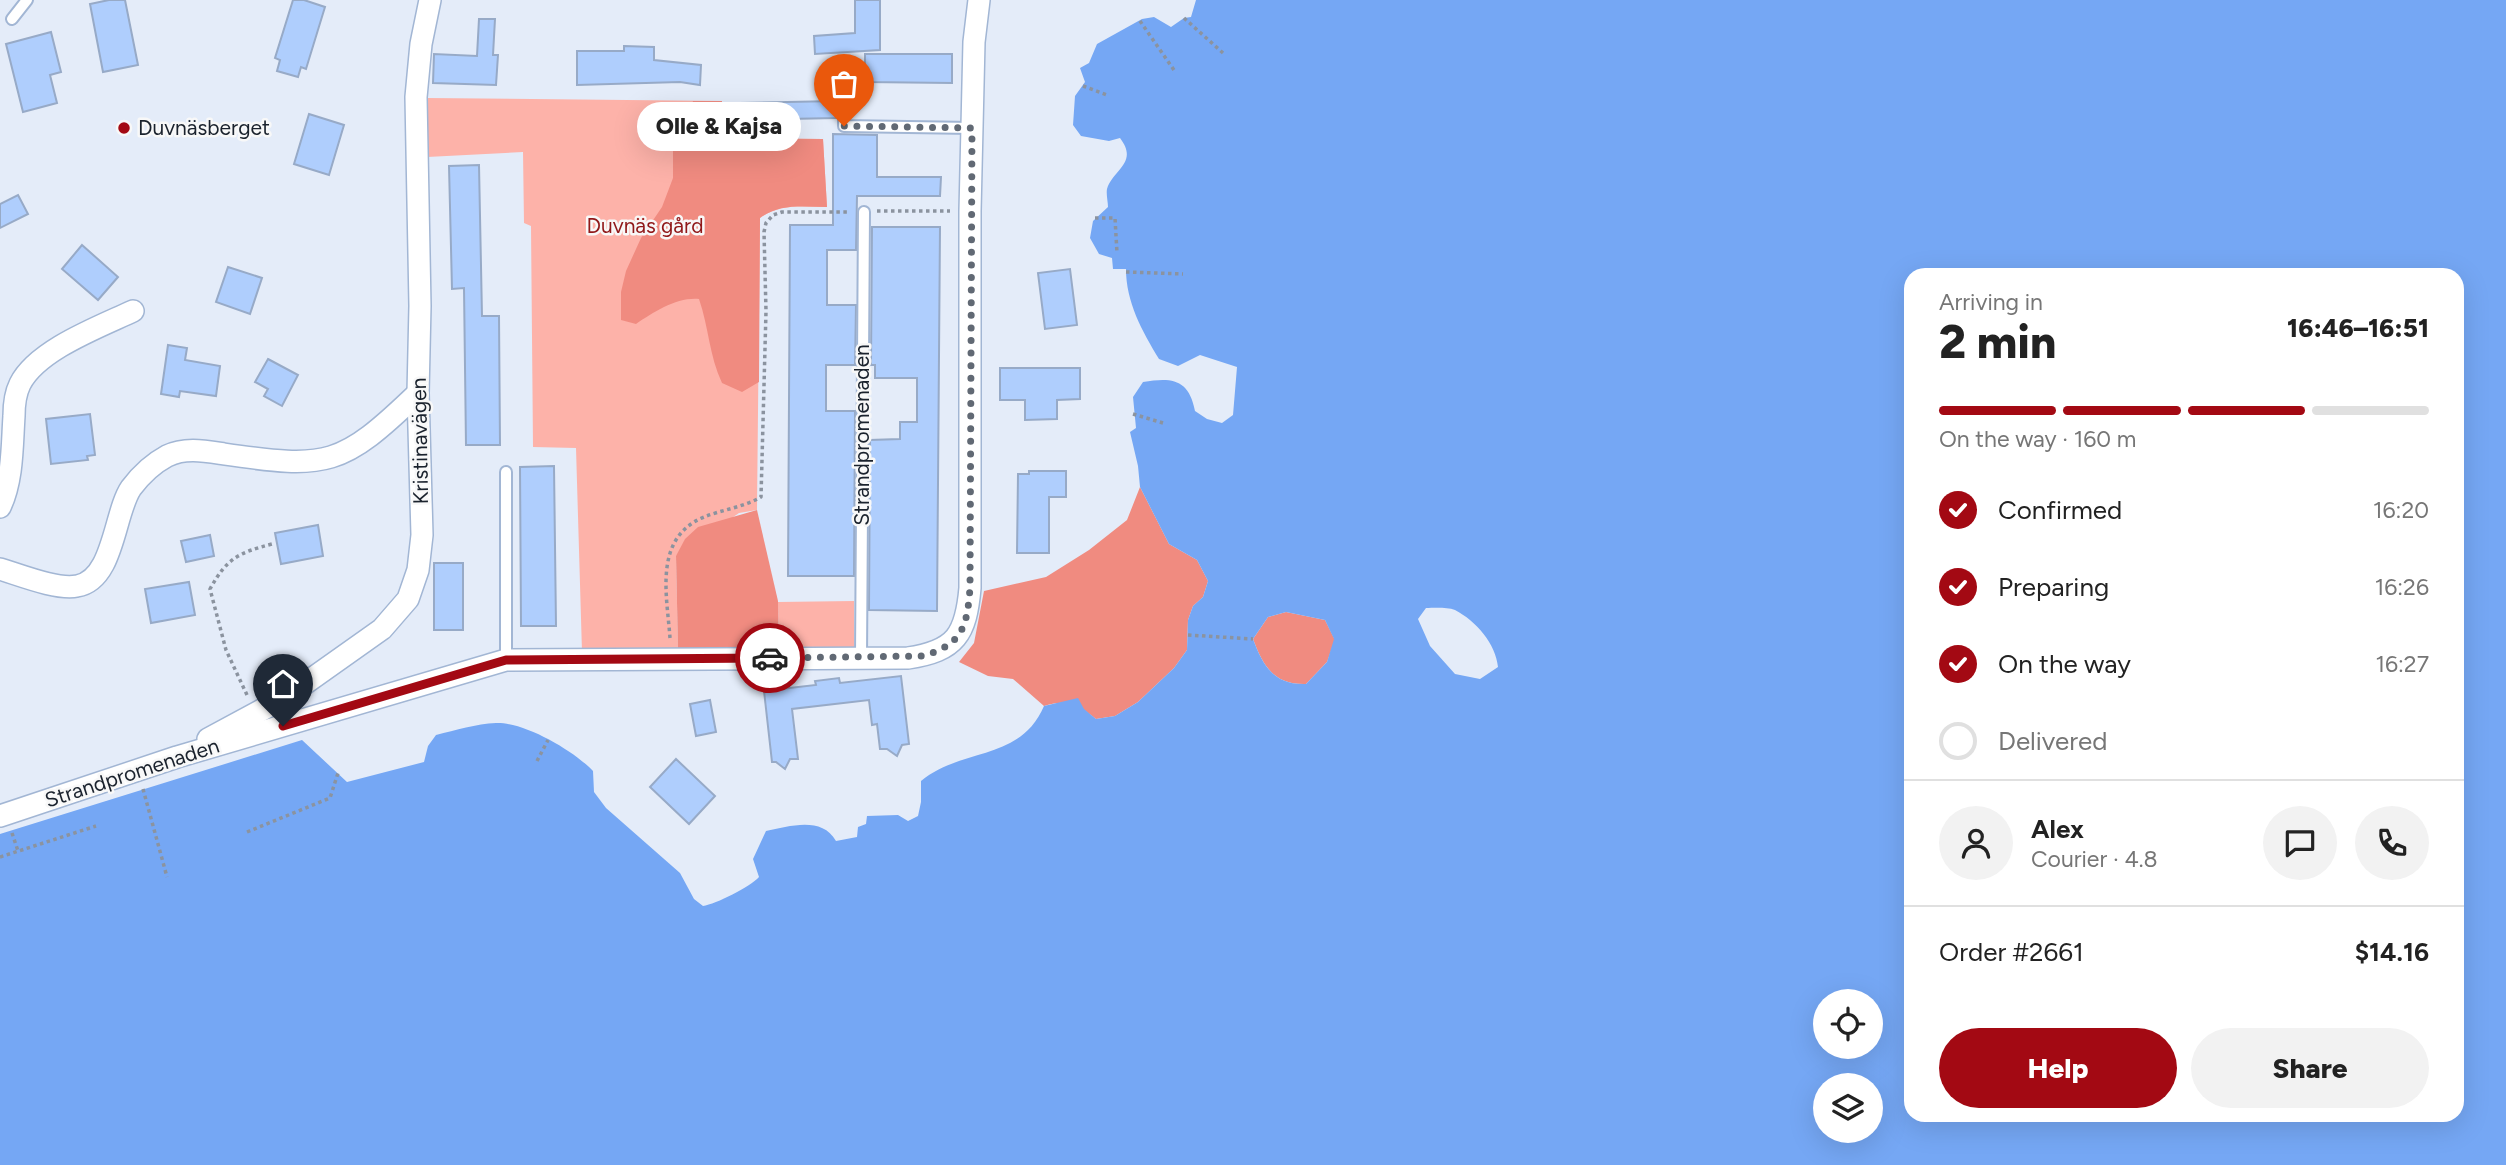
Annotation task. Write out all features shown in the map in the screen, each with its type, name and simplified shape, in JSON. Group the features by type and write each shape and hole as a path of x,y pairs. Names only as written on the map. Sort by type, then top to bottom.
{"street":[{"name":"Kristinavägen","path":"177,757 286,697 372,636 408,599 418,570 422,535 416,97 421,44 430,0"},
{"name":"Strandpromenaden","path":"5,823 177,757 506,660 908,658 940,651 962,632 968,617 970,588 970,211 974,42 979,0"},
{"path":"0,507 15,441 15,405 20,383 47,356 83,334 133,311"},
{"path":"0,569 62,586 80,586 87,583 107,559 121,510 131,488 165,457 179,451 198,450 294,463 337,457 362,444 418,393"}],"lane":[{"path":"12,19 27,0"},
{"path":"844,66 844,126 972,128"},
{"name":"Strandpromenaden","path":"861,658 864,212"},
{"path":"506,472 506,660"}],"path":[{"path":"1184,18 1223,53"},
{"path":"1140,20 1174,70"},
{"path":"1083,86 1107,95"},
{"path":"671,658 666,578 668,555 675,540 684,528 701,518 761,497 766,223 773,215 782,212 970,211"},
{"path":"1096,218 1115,218 1117,253"},
{"path":"1126,272 1183,274"},
{"path":"1133,414 1163,423"},
{"path":"255,712 226,650 210,589 224,565 245,551 272,544"},
{"path":"1188,635 1253,639"},
{"path":"537,761 548,740"},
{"path":"247,832 330,798 338,774"},
{"path":"143,789 167,877"},
{"path":"5,823 18,851"},
{"path":"0,857 96,826"}],"green space":[{"name":"Duvnäs gård","path":"426,98 722,101 719,138 823,139 827,207 784,208 760,218 757,510 739,513 676,556 678,650 582,652 576,448 533,447 531,226 524,223 523,152 427,157"},
{"path":"854,601 854,648 779,650 778,602"}],"shaded area":[{"path":"693,101 722,101 719,138 823,139 827,207 784,208 760,218 759,382 742,392 722,383 714,362 699,299 674,303 636,324 621,320 621,292 626,271 641,238 662,207 673,178 673,149 685,127"},
{"path":"1140,487 1169,544 1197,560 1208,581 1203,597 1193,606 1188,620 1187,650 1174,668 1138,702 1115,716 1096,719 1072,704 1044,706 1013,679 988,676 959,662 974,643 984,591 1046,577 1089,550 1127,520"},
{"path":"757,510 778,601 779,650 678,650 676,556 685,539 698,527"},
{"path":"1286,612 1325,620 1335,640 1327,662 1306,684 1286,681 1271,672 1253,639 1268,617"}],"water":[{"path":"1196,0 2506,0 2506,1165 0,1165 0,834 302,740 347,782 424,762 428,746 436,735 481,725 508,724 548,739 585,763 593,771 594,792 606,808 680,873 694,899 703,906 733,894 759,877 753,859 766,831 795,825 814,826 823,828 836,841 857,837 858,827 866,824 867,816 898,815 908,821 918,816 921,781 937,770 989,752 1020,737 1034,724 1044,706 1078,698 1084,709 1096,719 1115,716 1138,702 1174,668 1187,650 1188,620 1193,606 1203,597 1208,581 1197,560 1169,544 1140,487 1130,432 1136,428 1133,397 1143,382 1163,380 1178,383 1188,392 1195,411 1207,419 1222,423 1233,415 1237,367 1200,355 1178,366 1159,359 1132,305 1126,269 1113,269 1112,258 1099,254 1090,238 1093,221 1108,207 1107,189 1126,160 1125,147 1120,138 1109,141 1081,136 1073,125 1075,96 1085,82 1080,68 1089,63 1097,44 1142,19 1154,17 1171,27 1184,18 1191,17","holes":["1426,608 1455,610 1477,627 1489,642 1498,667 1480,679 1455,674 1430,646 1418,619","1286,612 1325,620 1334,639 1327,662 1306,684 1286,681 1271,672 1253,639 1268,617"]}],"building":[{"path":"125,0 138,65 103,72 90,4"},
{"path":"293,0 304,0 325,7 306,69 301,67 298,77 277,71 280,60 275,58"},
{"path":"855,0 880,0 880,50 815,54 814,36 855,33"},
{"path":"479,19 495,19 493,55 498,55 496,85 433,83 434,54 477,56"},
{"path":"51,32 61,72 50,75 57,103 23,112 6,44"},
{"path":"624,46 654,47 654,60 701,65 700,85 680,82 577,85 577,51 624,51"},
{"path":"865,54 952,54 952,83 865,82"},
{"path":"836,101 836,118 741,120 741,103"},
{"path":"309,114 344,125 329,175 294,164"},
{"path":"833,134 877,135 877,177 941,177 940,196 857,196 856,250 827,250 827,305 856,305 855,365 826,365 826,411 855,411 854,576 788,576 790,225 833,225"},
{"path":"479,165 482,316 499,316 500,445 466,445 464,288 452,289 449,166"},
{"path":"18,195 28,214 0,228 0,204"},
{"path":"872,227 940,227 937,611 869,610 870,440 900,439 900,422 917,422 917,378 875,378 875,365 871,365"},
{"path":"82,245 118,277 98,300 62,269"},
{"path":"228,267 262,278 250,314 216,302"},
{"path":"1070,269 1077,325 1045,329 1038,273"},
{"path":"168,345 187,348 185,360 220,366 216,396 180,391 179,397 161,394"},
{"path":"268,359 298,375 282,406 264,396 268,389 255,382"},
{"path":"1000,368 1080,368 1080,399 1057,400 1057,419 1025,420 1025,400 1000,400"},
{"path":"90,414 95,455 87,456 88,460 51,464 46,419"},
{"path":"554,466 556,626 521,626 520,467"},
{"path":"1029,471 1066,471 1066,497 1049,497 1049,553 1017,553 1018,474 1029,474"},
{"path":"318,525 323,556 281,564 275,533"},
{"path":"210,535 214,556 186,562 181,541"},
{"path":"434,563 463,563 463,630 434,630"},
{"path":"189,582 195,615 151,623 145,589"},
{"path":"901,676 909,744 902,745 897,756 887,749 880,749 877,724 872,725 869,700 792,709 798,759 790,759 785,769 772,762 764,691 816,685 815,681 839,678 840,683"},
{"path":"710,700 716,732 696,736 690,704"},
{"path":"676,759 715,796 689,824 650,787"}],"way so far":[{"path":"770,658 923,656 940,651 953,642 962,632 968,617 972,128 844,126"}],"place":[{"name":"Olle & Kajsa","path":"844,126"},
{"name":"Duvnäsberget","path":"124,128"}],"route":[{"path":"283,726 506,660 770,658"}]}
